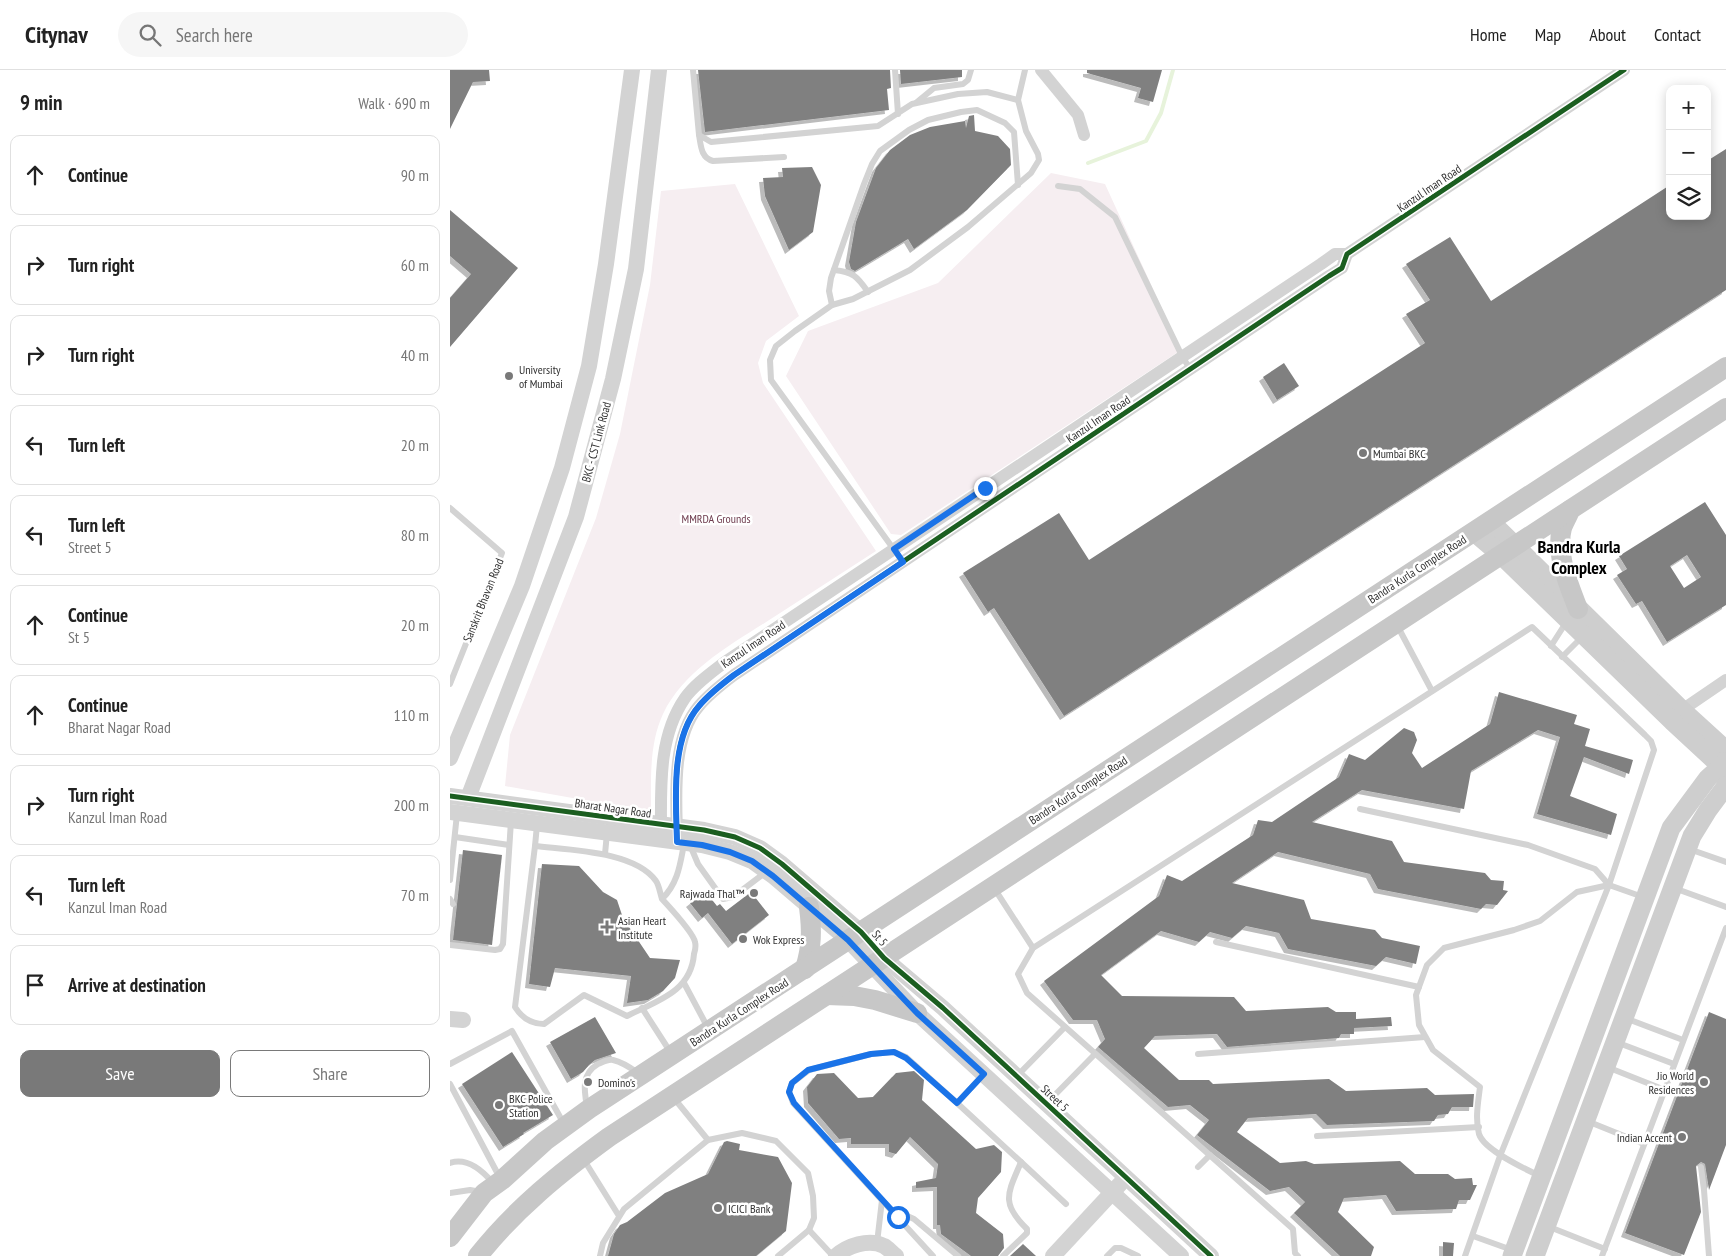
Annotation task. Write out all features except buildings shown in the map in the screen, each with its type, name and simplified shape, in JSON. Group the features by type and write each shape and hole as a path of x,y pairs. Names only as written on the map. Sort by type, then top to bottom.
{"main road":[{"name":"Bandra Kurla Complex Road","path":"450,1237 494,1181 532,1152 564,1123 588,1110 710,1031 1726,367"},
{"path":"478,1256 538,1192 582,1156 609,1137 1726,408"},
{"path":"1570,510 1562,530 1561,554 1573,614 1584,636 1677,715"},
{"path":"1482,527 1725,762 1698,790 1671,828 1513,1253"},
{"path":"1535,1256 1692,836 1726,786"},
{"path":"805,969 810,952 812,934 809,907"},
{"path":"827,995 854,996 917,1013"}],"street":[{"path":"450,758 522,586 562,468 577,412 589,366 606,264 632,70"},
{"name":"BKC - CST Link Road","path":"468,798 576,517 603,418 636,269 659,70"},
{"path":"1042,70 1078,115 1084,134"},
{"name":"Kanzul Iman Road","path":"675,836 679,758 682,742 697,707 710,694 734,675 1342,268 1348,254 1624,70"},
{"name":"Kanzul Iman Road","path":"675,836 662,765 667,738 675,716 685,698 695,686 725,662 1335,254 1348,254"},
{"path":"577,412 603,418"},
{"path":"538,539 564,548"},
{"path":"1677,715 1726,680"},
{"name":"Bharat Nagar Road","path":"450,796 675,836 730,852 752,861 767,871 809,907 854,936"},
{"name":"Bharat Nagar Road","path":"454,812 607,833 675,836 704,830 735,837 760,848 782,864 854,936"},
{"name":"St 5","path":"854,936 878,962"},
{"path":"878,962 917,1013 1181,1256"},
{"name":"Street 5","path":"878,962 943,1008 1211,1256"},
{"path":"1053,1256 1126,1177"},
{"path":"834,1256 863,1243 883,1245 896,1256"}],"lane":[{"path":"693,70 698,135 703,155 708,160 784,157"},
{"path":"895,70 898,114"},
{"path":"698,135 711,142 878,126 917,102 934,88 964,84 968,80 971,70"},
{"path":"903,562 771,380 770,360 776,346 795,331 832,305 853,299 910,270 968,227 1031,173 1038,160 1038,154 1026,131 1018,100 1025,70"},
{"path":"917,102 958,94 987,92 1018,100"},
{"path":"832,305 829,291 834,270 872,164 880,151 909,130 928,120 977,110 1005,123 1014,132 1018,185"},
{"path":"1058,186 1080,189 1115,218 1190,369"},
{"path":"834,270 848,272 860,279 868,292"},
{"name":"Sanskrit Bhavan Road","path":"450,508 502,553 450,684"},
{"path":"1551,646 1573,614"},
{"path":"1396,623 1432,691"},
{"path":"1295,1255 1293,1229 1027,994 1018,974 1033,948 1532,627 1645,735 1654,746 1653,754 1609,885 1500,1156 1465,1256"},
{"path":"1562,657 1584,636"},
{"path":"1360,809 1528,845 1595,869 1609,885 1645,898"},
{"path":"450,880 455,838 454,812"},
{"path":"450,945 495,950 503,944 511,820"},
{"path":"534,846 605,854 645,869 657,882 662,899 681,921 695,942 694,965 688,979 678,990 627,1016 584,995 544,1024 535,1024 521,1015 516,1007 534,846 538,823"},
{"path":"605,854 607,833"},
{"path":"675,836 723,899 734,898 767,871"},
{"path":"662,899 671,890 677,877 675,836"},
{"path":"455,838 509,845"},
{"path":"1688,848 1726,862"},
{"path":"1541,1177 1500,1156 1480,1136 1477,1114 1480,1087 1433,1050 1418,1025 1416,995 1427,965 1444,948 1514,930 1540,921 1577,892 1609,885"},
{"path":"993,886 1033,948"},
{"path":"1673,888 1726,907"},
{"path":"1602,1256 1726,928"},
{"path":"1216,942 1419,986"},
{"path":"684,983 710,1031"},
{"path":"642,1008 672,1055"},
{"path":"1624,1017 1684,1040"},
{"path":"1016,1076 1065,1027"},
{"path":"450,1064 512,1031 564,1123"},
{"path":"1198,1054 1425,1037"},
{"path":"1615,1041 1674,1064"},
{"path":"933,1256 794,1103 789,1092 792,1083 808,1070 871,1054 894,1052 906,1058 1066,1204"},
{"path":"1046,1104 1095,1054"},
{"path":"588,1110 585,1077 596,1066 609,1060 615,1060 641,1075"},
{"path":"1606,1066 1665,1090"},
{"path":"957,1103 984,1074"},
{"path":"450,1084 494,1181"},
{"path":"672,1096 708,1140"},
{"path":"1586,1121 1644,1144"},
{"path":"1317,1136 1478,1127"},
{"path":"600,1256 603,1243 624,1209 708,1140 742,1133 776,1141 808,1173 813,1196 814,1218 809,1230 778,1256"},
{"path":"1198,1167 1210,1155"},
{"path":"582,1156 619,1216"},
{"path":"450,1163 458,1160 470,1164 494,1181"},
{"path":"1003,1256 1027,1233 1026,1229 1014,1217 1008,1196 1021,1162"},
{"path":"1700,1167 1704,1190 1709,1256"},
{"path":"450,1193 470,1190 494,1181"},
{"path":"877,1244 882,1200"},
{"path":"898,1217 906,1215 914,1219 958,1256"},
{"path":"1546,1226 1605,1249"},
{"path":"809,1230 834,1256"},
{"path":"1473,1236 1513,1253"},
{"path":"1107,1256 1115,1248 1121,1248 1138,1256"}],"green space":[{"path":"1051,173 1105,184 1181,350 901,535 891,534 786,376 808,331 938,283"},
{"name":"MMRDA Grounds","path":"735,184 799,316 766,341 758,363 763,383 876,551 713,657 684,683 663,714 655,737 652,762 651,812 505,786 510,735 596,518 620,434 650,285 661,191"}],"waterway":[{"path":"1088,163 1146,141 1161,113 1173,70"}],"cycle path":[{"path":"677,842 677,771 683,735 690,719 699,706 720,686 1342,268 1347,254 1624,70"},
{"path":"450,796 704,830 735,837 760,848 782,864 861,932 884,958 943,1008 1211,1256"}],"place":[{"name":"University of Mumbai","path":"509,376"},
{"name":"Mumbai BKC","path":"1363,453"},
{"name":"Rajwada Thal™","path":"754,893"},
{"name":"Asian Heart Institute","path":"607,927"},
{"name":"Wok Express","path":"743,939"},
{"name":"Domino's","path":"588,1082"},
{"name":"Jio World Residences","path":"1704,1082"},
{"name":"BKC Police Station","path":"499,1105"},
{"name":"Indian Accent","path":"1682,1137"},
{"name":"ICICI Bank","path":"718,1208"}],"district":[{"name":"Bandra Kurla Complex","path":"1579,556"}],"route":[{"path":"898,1217 794,1103 789,1092 792,1083 808,1070 871,1054 894,1052 906,1058 957,1103 984,1074 917,1013 848,940 773,876 752,861 730,852 702,845 677,842 676,799 678,767 682,742 689,722 697,707 710,694 734,675 903,562 894,549 985,488"}]}
